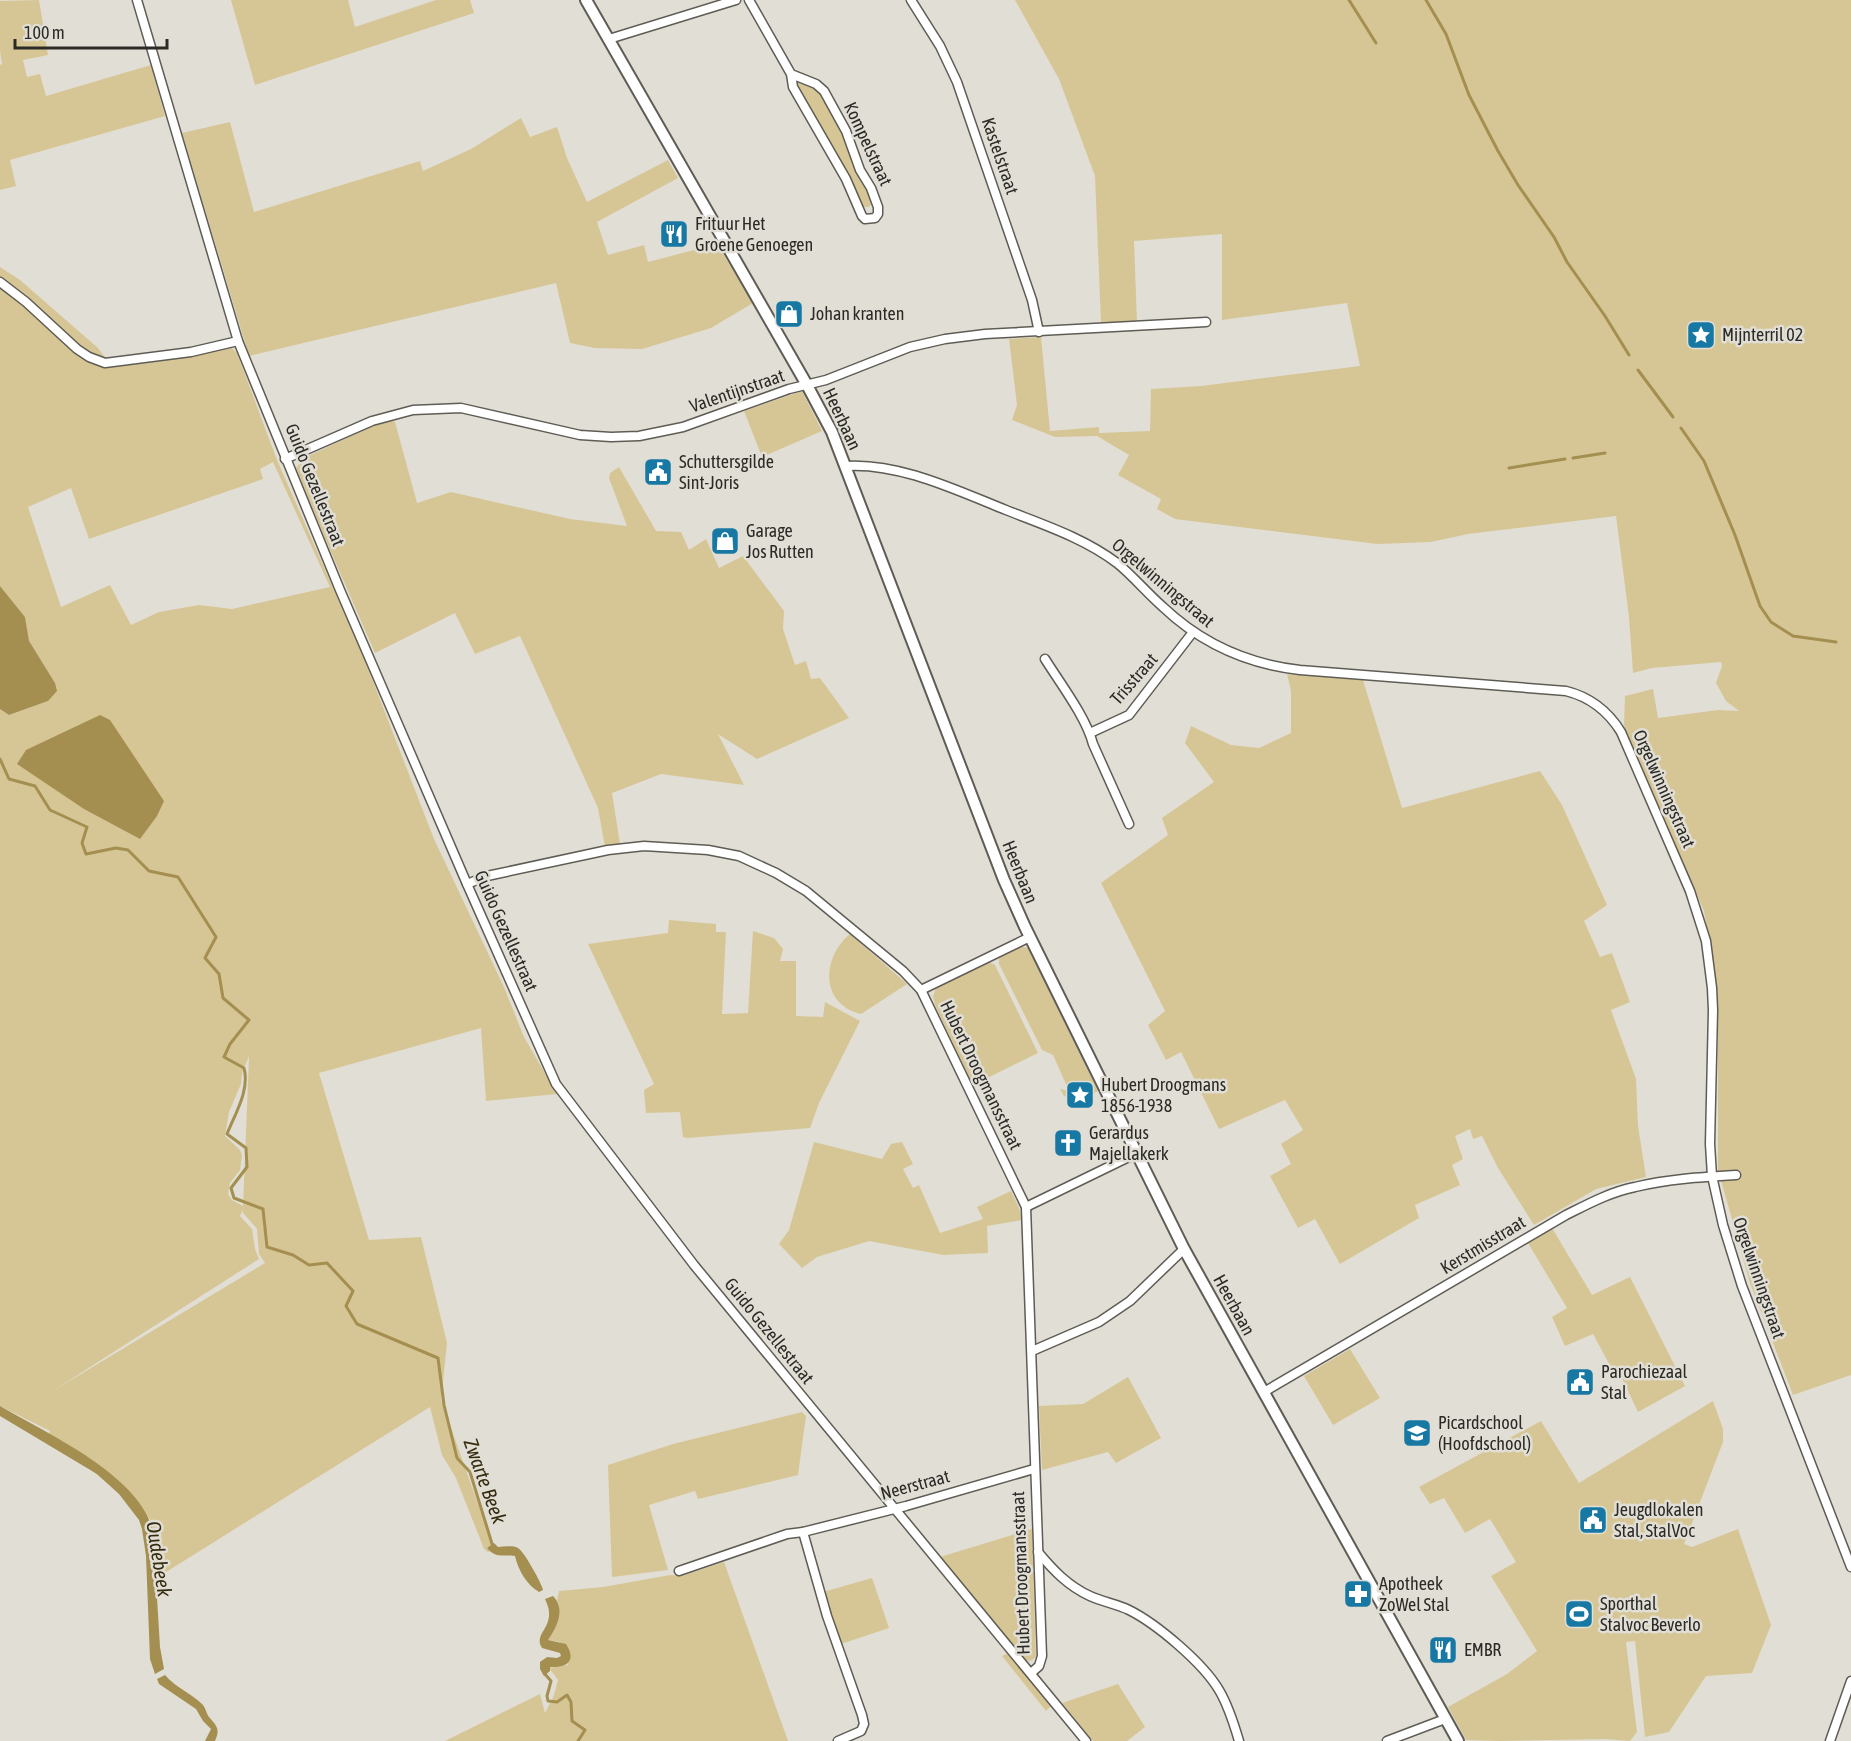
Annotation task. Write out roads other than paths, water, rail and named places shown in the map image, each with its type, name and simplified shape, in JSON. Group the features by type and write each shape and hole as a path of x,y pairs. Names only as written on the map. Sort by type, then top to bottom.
{"street":[{"name":"Guido Gezellestraat","path":"137,0 238,341 285,459 466,884 556,1084 694,1265 1086,1741"},
{"name":"Heerbaan","path":"586,0 832,432 1004,880 1030,937 1106,1089 1135,1154 1184,1249 1458,1741"},
{"path":"609,39 736,0"},
{"name":"Kompelstraat","path":"749,0 791,74 793,87 846,179 862,216 865,219 875,218 878,214 878,207 871,188 860,171 846,131 824,91 816,84 791,74"},
{"name":"Kastelstraat","path":"911,0 940,46 957,82 1032,300 1039,332"},
{"path":"0,282 78,349 89,357 105,363 190,352 238,341"},
{"name":"Valentijnstraat","path":"285,459 372,421 413,410 461,408 483,411 580,435 625,437 676,429 789,389 826,380 927,343 964,336 1206,322"},
{"name":"Orgelwinningstraat","path":"845,465 868,465 939,483 1072,537 1117,563 1193,632 1225,651 1270,665 1300,670 1566,691 1590,700 1610,717 1621,732 1680,866 1706,941 1713,1010 1709,1120 1712,1176 1723,1225 1742,1286 1851,1568"},
{"name":"Trisstraat","path":"1090,733 1129,715 1193,632"},
{"path":"1044,659 1090,733 1129,824"},
{"name":"Hubert Droogmansstraat","path":"466,884 487,876 608,850 644,846 708,850 739,856 776,873 806,891 903,971 921,990 1026,1207 1042,1656 1039,1666 1031,1673"},
{"path":"921,990 1030,937"},
{"path":"1026,1207 1135,1154"},
{"name":"Kerstmisstraat","path":"1264,1392 1566,1215 1596,1200 1633,1187 1670,1180 1736,1175"},
{"path":"1032,1351 1100,1322 1130,1301 1184,1249"},
{"name":"Neerstraat","path":"679,1571 787,1534 906,1506 1034,1469"},
{"path":"803,1532 831,1627 864,1724 861,1731 838,1741"},
{"path":"1038,1551 1055,1573 1069,1584 1089,1596 1128,1609 1152,1624 1188,1655 1219,1690 1239,1741"},
{"path":"1830,1741 1851,1681"},
{"path":"1387,1741 1445,1719"}],"waterway":[{"path":"1349,0 1376,43"},
{"path":"1426,0 1446,34 1469,95 1498,151 1554,237 1567,262 1629,355"},
{"path":"1638,370 1673,417"},
{"path":"1681,428 1704,461 1735,535 1760,606 1771,622 1793,636 1836,642"},
{"path":"1573,458 1605,453"},
{"path":"1509,468 1565,459"},
{"name":"Zwarte Beek","path":"0,759 9,779 35,786 50,810 87,827 82,843 86,854 116,848 128,850 149,871 178,877 216,937 205,958 219,974 223,998 249,1020 230,1044 224,1057 244,1068 245,1076 241,1102 227,1134 246,1148 247,1167 231,1188 234,1198 263,1209 267,1247 293,1255 309,1265 327,1263 353,1291 346,1306 357,1324 438,1358 444,1405 457,1458 470,1472 493,1547"},
{"name":"Zwarte Beek","path":"544,1673 551,1681 548,1701 557,1702 567,1695 571,1702 572,1721 585,1730 578,1741"}],"place":[{"name":"Frituur Het Groene Genoegen","path":"674,234"},
{"name":"Johan kranten","path":"789,314"},
{"name":"Mijnterril 02","path":"1701,335"},
{"name":"Schuttersgilde Sint-Joris","path":"658,472"},
{"name":"Garage Jos Rutten","path":"725,541"},
{"name":"Hubert Droogmans 1856-1938","path":"1080,1095"},
{"name":"Gerardus Majellakerk","path":"1068,1143"},
{"name":"Parochiezaal Stal","path":"1580,1382"},
{"name":"Picardschool (Hoofdschool)","path":"1417,1433"},
{"name":"Jeugdlokalen Stal, StalVoc","path":"1593,1520"},
{"name":"Apotheek ZoWel Stal","path":"1358,1594"},
{"name":"Sporthal Stalvoc Beverlo","path":"1579,1614"},
{"name":"EMBR","path":"1443,1650"}],"water label":[{"name":"Oudebeek","path":"159,1559"}]}
